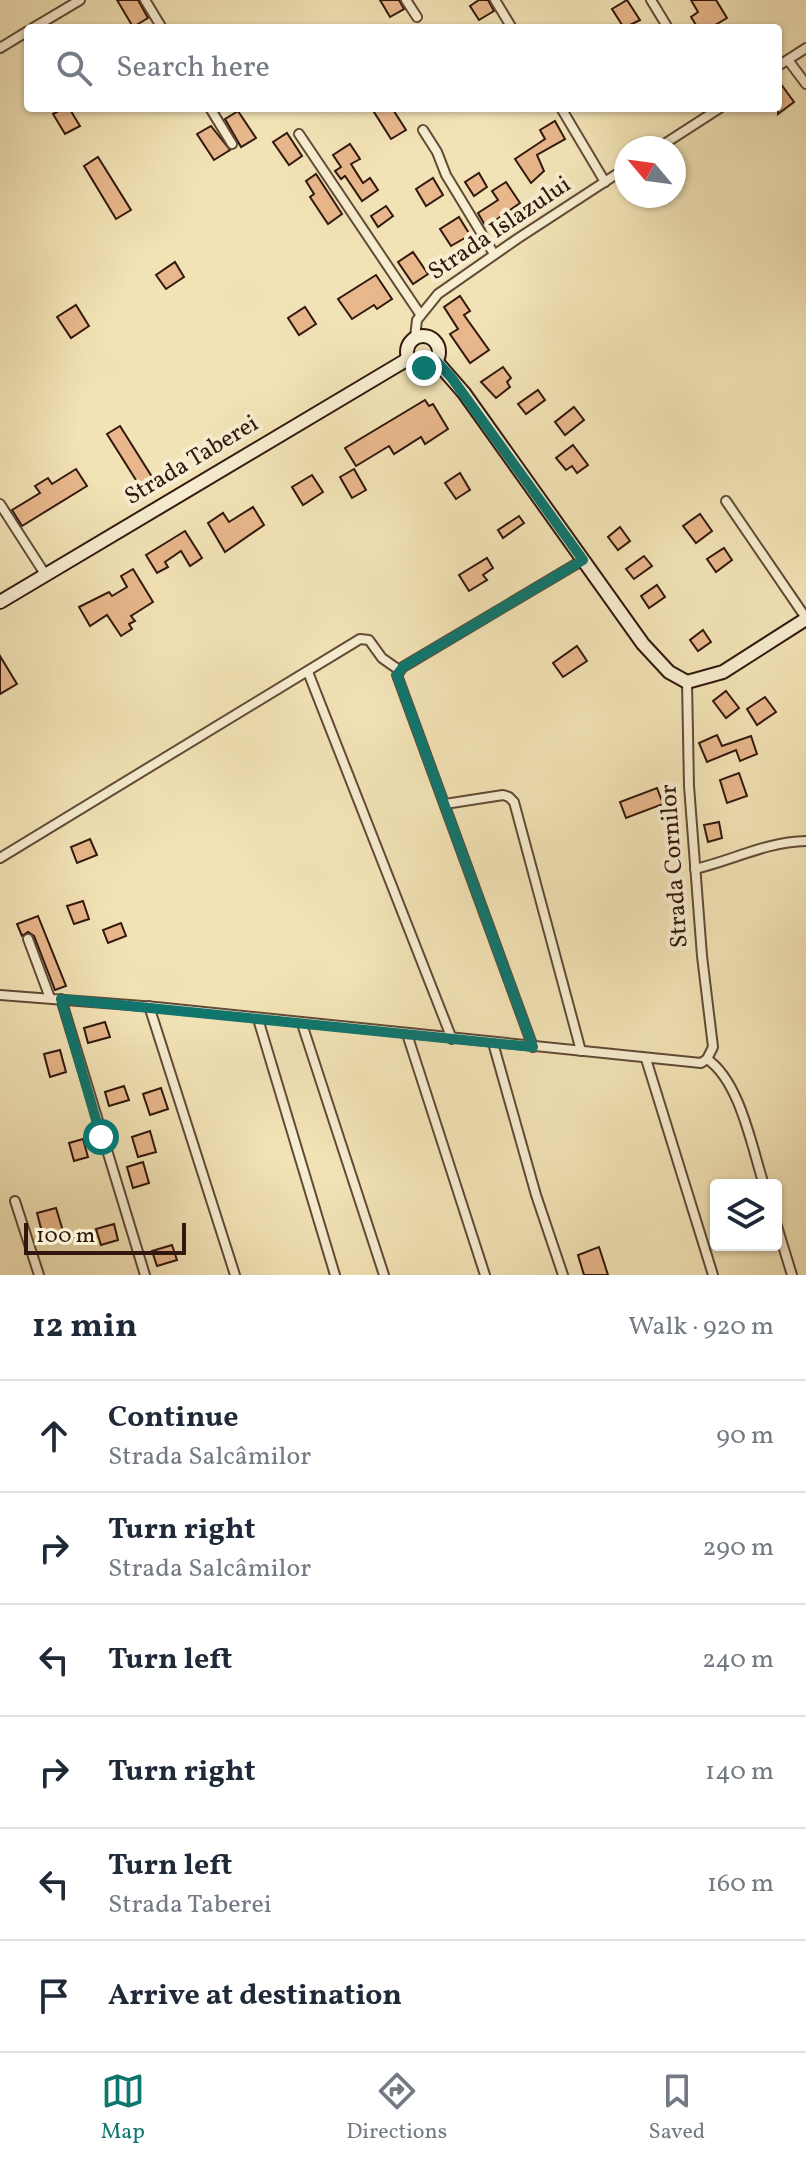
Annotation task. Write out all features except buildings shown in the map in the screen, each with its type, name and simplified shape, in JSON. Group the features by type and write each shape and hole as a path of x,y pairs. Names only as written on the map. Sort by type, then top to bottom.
{"street":[{"path":"40,24 80,0"},
{"path":"145,0 160,24"},
{"path":"406,0 417,17"},
{"path":"495,0 510,24"},
{"path":"651,0 666,24"},
{"path":"0,48 24,33"},
{"path":"782,64 806,48"},
{"path":"788,60 806,84"},
{"path":"212,112 232,144"},
{"path":"563,112 605,182"},
{"path":"676,136 712,112"},
{"path":"423,130 437,152 446,175 494,254"},
{"path":"299,134 420,314"},
{"name":"Strada Islazului","path":"415,337 420,314 438,294 614,176"},
{"path":"429,336 436,343 439,352 436,361 429,367 419,368 408,359 407,347 415,337 429,336"},
{"name":"Strada Taberei","path":"0,602 408,359"},
{"path":"436,361 464,393 650,653 669,672 687,682 723,672 806,619 726,501"},
{"path":"0,504 45,574"},
{"path":"533,1047 397,681 399,670 583,560"},
{"path":"0,858 353,643 369,640 389,664 399,670"},
{"path":"308,672 452,1039"},
{"name":"Strada Cornilor","path":"687,682 689,786 702,956 713,1047 707,1059"},
{"path":"445,804 503,795 514,802 581,1051"},
{"path":"695,869 718,864 768,845 806,841"},
{"path":"28,939 50,998"},
{"path":"0,995 149,1006 646,1059 694,1063 707,1059 721,1070 740,1110 762,1179"},
{"path":"61,999 145,1275"},
{"path":"149,1006 235,1275"},
{"path":"258,1019 335,1275"},
{"path":"302,1024 384,1275"},
{"path":"407,1034 485,1275"},
{"path":"493,1043 536,1195 563,1275"},
{"path":"646,1059 713,1275"},
{"path":"15,1201 39,1275"},
{"path":"782,1242 792,1275"}],"route":[{"path":"101,1137 61,999 533,1047 397,675 403,667 583,560 451,377 436,361 424,368"}]}
